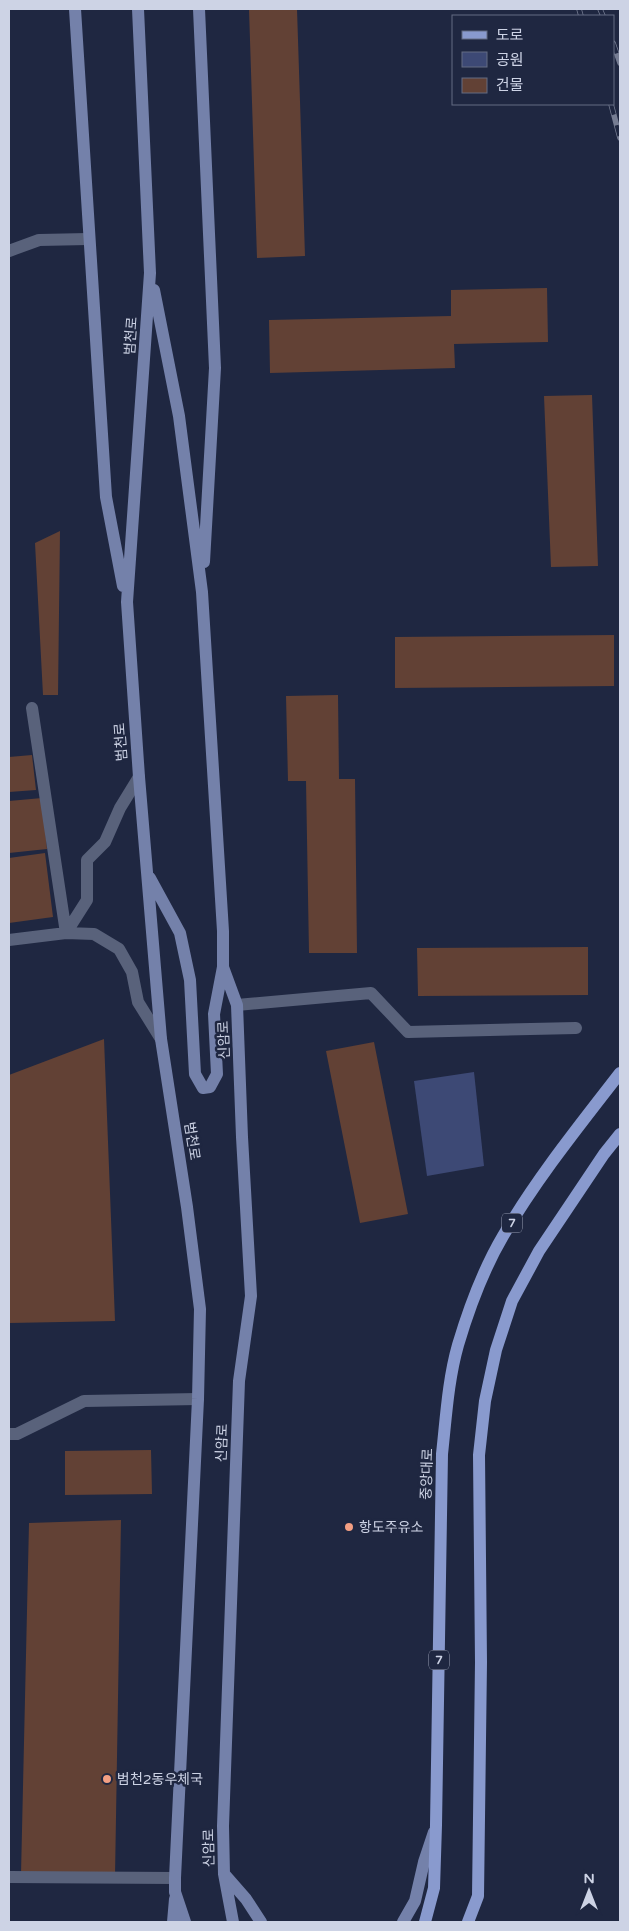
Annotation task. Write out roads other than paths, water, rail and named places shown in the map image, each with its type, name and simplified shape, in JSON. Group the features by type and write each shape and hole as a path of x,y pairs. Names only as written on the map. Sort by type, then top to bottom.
{"main road":[{"path":"75,9 88,239 106,497 126,602"},
{"name":"범천로","path":"138,9 150,273 126,602 161,1039 187,1207"},
{"path":"199,9 214,368 202,592"},
{"name":"범천로","path":"150,273 179,416 202,592 223,930 223,967"},
{"path":"147,872 180,933 190,980 195,1074 203,1088 210,1087 217,1074 214,1014 223,967"},
{"name":"신암로","path":"223,967 238,1006 242,1137 251,1296 239,1381 223,1826 224,1874 233,1922"},
{"name":"중앙대로","path":"425,1922 434,1888 442,1454 448,1396 458,1346 477,1290 503,1237 557,1154 620,1073"},
{"path":"480,1922 478,1896 481,1662 478,1455 485,1401 496,1350 512,1301 539,1251 604,1154 620,1134"},
{"name":"신암로","path":"185,1922 175,1892 175,1878 198,1399 200,1310 187,1207"},
{"path":"403,1922 415,1901 424,1862 436,1825"},
{"path":"224,1874 246,1898 261,1922"},
{"path":"173,1922 175,1892"},
{"path":"468,1922 478,1896"}],"street":[{"path":"9,251 39,240 88,239"},
{"path":"32,708 66,933"},
{"path":"66,933 87,900 88,860 105,842 120,808 139,777"},
{"path":"9,940 66,933 94,934 119,949 132,972 138,1002 161,1039"},
{"path":"238,1006 372,993 408,1032 576,1028"},
{"path":"9,1434 17,1434 84,1401 198,1399"},
{"path":"9,1877 175,1878"}],"railway":[{"path":"579,9 581,15"},
{"path":"600,9 603,15"},
{"path":"614,46 620,63"},
{"path":"611,105 620,138"}],"place":[{"name":"항도주유소","path":"349,1527"},
{"name":"범천2동우체국","path":"107,1779"}]}
